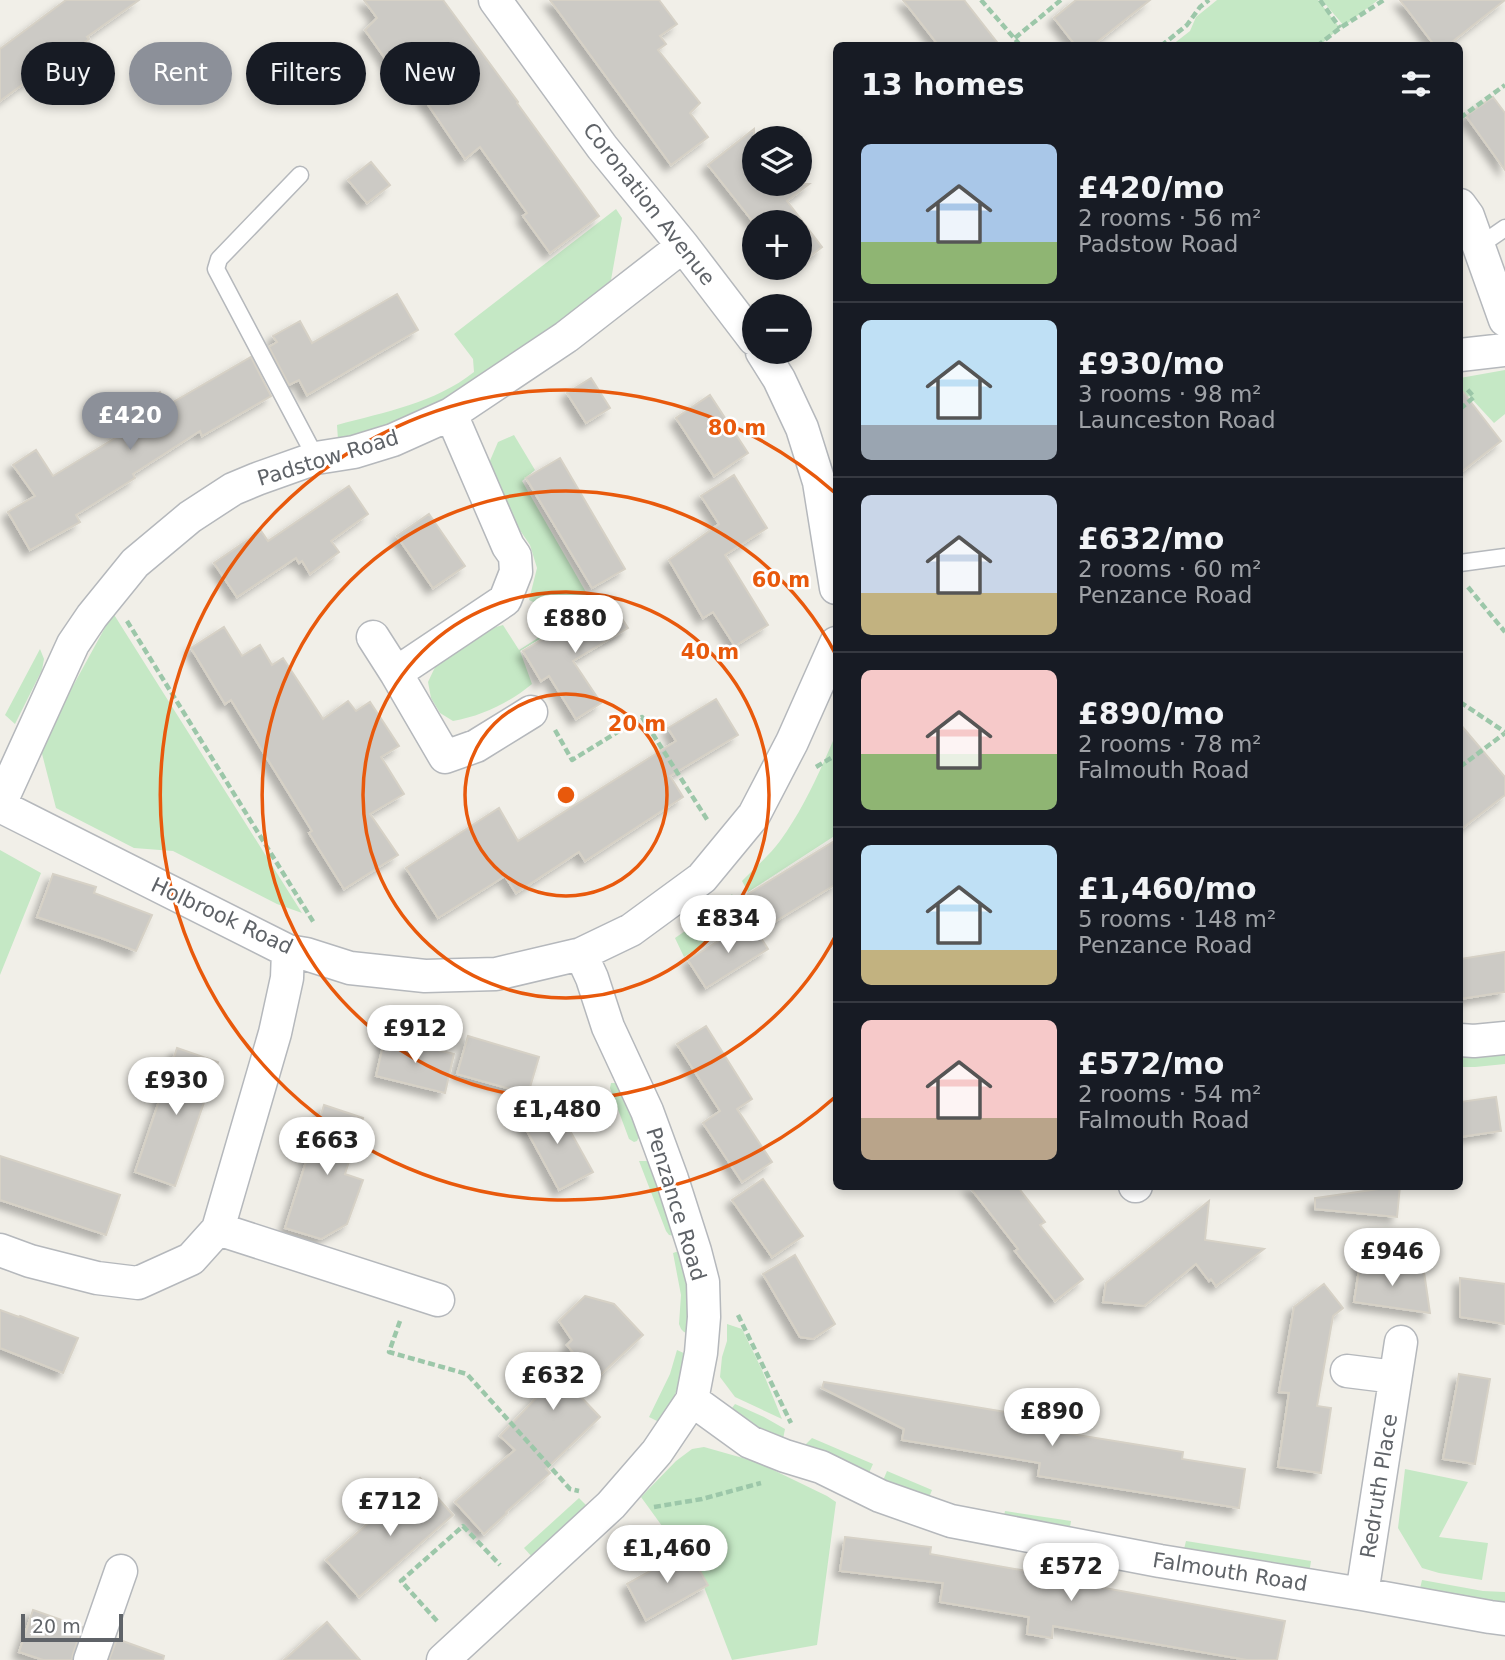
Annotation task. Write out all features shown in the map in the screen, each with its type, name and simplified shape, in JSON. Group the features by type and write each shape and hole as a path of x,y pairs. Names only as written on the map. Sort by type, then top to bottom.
{"street":[{"name":"Coronation Avenue","path":"495,0 602,147 742,322"},
{"path":"1463,209 1468,216 1505,320"},
{"name":"Padstow Road","path":"0,805 73,644 135,563 190,517 233,489 316,458 354,452 393,440 451,414 566,337 683,246"},
{"path":"1463,355 1505,350"},
{"path":"770,364 828,479 833,547"},
{"path":"396,673 505,600 516,572 515,556 451,414"},
{"path":"373,637 445,757 476,746 531,712"},
{"path":"581,954 631,930 702,878 754,815 792,742 833,650"},
{"name":"Holbrook Road","path":"0,805 288,951 350,968 425,976 496,974 581,954"},
{"path":"0,1250 30,1261 97,1278 138,1283 191,1259 218,1229 275,1033 287,978 288,951"},
{"name":"Penzance Road","path":"450,1653 606,1510 657,1452 692,1399 701,1353 703,1282 668,1168 647,1111 608,1027 581,954"},
{"path":"1463,1040 1505,1038"},
{"path":"218,1229 438,1300"},
{"name":"Redruth Place","path":"1362,1594 1401,1342"},
{"path":"1347,1371 1395,1377"},
{"name":"Falmouth Road","path":"692,1399 750,1442 777,1468 821,1467 880,1496 951,1521 1160,1561 1505,1619"},
{"path":"90,1660 121,1571"}],"lane":[{"path":"300,175 219,259 216,269 316,458"},
{"path":"1479,246 1505,228"},
{"path":"1463,563 1505,556"}],"path":[{"path":"981,0 1018,42"},
{"path":"1015,38 1061,0"},
{"path":"1166,42 1187,25 1200,7 1209,0"},
{"path":"1320,0 1340,28"},
{"path":"1322,42 1384,0"},
{"path":"1463,116 1505,85"},
{"path":"1463,384 1474,397 1463,406"},
{"path":"1467,586 1505,632"},
{"path":"110,593 341,965"},
{"path":"1463,704 1505,732 1463,766"},
{"path":"531,712 540,706 572,760 642,717 726,848"},
{"path":"398,1287 405,1308 389,1352 467,1374 570,1489 580,1491 606,1510 639,1509 702,1499 777,1468 791,1424 736,1311"},
{"path":"450,1653 401,1581 463,1526 522,1587"}],"green space":[{"path":"1217,0 1318,0 1340,28 1324,42 1176,42 1190,31 1196,17"},
{"path":"1322,0 1378,0 1344,26"},
{"path":"616,209 622,218 611,280 563,321 417,419 338,440 337,425 426,399 459,383 474,372 473,359 454,334"},
{"path":"1505,370 1505,414 1494,423 1469,396 1463,401 1463,377"},
{"path":"514,435 535,470 522,481 594,606 520,651 532,684 495,708 453,721 440,713 431,698 428,682 437,663 461,645 496,627 503,625 519,650 555,627 546,608 529,600 537,568 530,545 513,520 489,463 498,442"},
{"path":"113,613 302,913 277,904 173,851 134,848 56,808 40,746"},
{"path":"40,649 44,659 42,670 15,724 5,715"},
{"path":"833,741 833,837 748,892 742,881 780,841 811,789"},
{"path":"0,850 41,873 0,975"},
{"path":"732,894 745,918 684,957 675,938 711,913"},
{"path":"1505,1053 1505,1064 1463,1067 1463,1056 1481,1057"},
{"path":"611,1083 623,1086 641,1133 637,1141 629,1139 610,1088"},
{"path":"639,1161 652,1161 675,1236 666,1231"},
{"path":"688,1248 692,1335 684,1332 679,1324 681,1295 673,1253"},
{"path":"727,1324 742,1329 782,1419 735,1397 720,1377 727,1341"},
{"path":"677,1350 688,1355 673,1401 661,1423 649,1417 670,1374"},
{"path":"735,1404 785,1429 783,1439 729,1418"},
{"path":"812,1438 873,1464 868,1475 802,1448"},
{"path":"704,1447 757,1462 836,1502 817,1645 732,1660 704,1587 695,1546 678,1548 641,1497 676,1461 692,1449"},
{"path":"1405,1469 1468,1482 1439,1537 1488,1543 1482,1580 1422,1568 1398,1528"},
{"path":"887,1471 932,1490 928,1500 882,1483"},
{"path":"579,1498 588,1507 533,1558 524,1548"},
{"path":"1005,1511 1071,1521 1069,1534 1003,1521"},
{"path":"1186,1541 1311,1561 1309,1574 1183,1553"},
{"path":"1422,1580 1483,1591 1505,1592 1505,1607 1419,1593"}],"building":[{"path":"66,0 139,0 87,37 89,39 85,42 21,42 21,86 0,101 0,49"},
{"path":"364,0 443,0 474,42 380,42 380,51 365,30 377,18"},
{"path":"550,0 659,0 677,24 660,36 666,44 658,50 700,103 690,113 708,137 671,165"},
{"path":"903,0 964,0 997,42 936,42"},
{"path":"1076,0 1150,0 1097,42 1073,42 1054,18"},
{"path":"1400,0 1505,0 1452,42 1432,42"},
{"path":"480,50 599,216 550,253 523,216 527,213 480,147 465,159 428,105 480,105"},
{"path":"1493,97 1505,113 1505,170 1466,116"},
{"path":"742,138 742,196 793,196 787,201 794,210 744,210 708,165"},
{"path":"371,162 390,185 367,203 348,180"},
{"path":"812,234 822,247 812,255"},
{"path":"397,294 418,330 307,395 299,380 289,385 269,347 277,342 273,336 300,321 312,343"},
{"path":"251,357 271,396 202,436 200,431 133,474 135,478 76,515 80,522 30,550 8,512 35,496 13,465 36,450 53,476 144,417 137,406 160,392 168,405"},
{"path":"591,378 610,408 586,423 567,393"},
{"path":"1463,392 1501,441 1463,471"},
{"path":"710,395 748,453 714,476 676,418"},
{"path":"560,458 625,569 592,588 526,478"},
{"path":"734,475 767,528 725,555 768,625 735,646 713,612 703,618 669,560 719,524 701,496"},
{"path":"349,486 368,514 331,541 339,552 310,574 302,561 299,563 296,558 237,597 214,563 261,531 268,541"},
{"path":"429,514 465,566 433,588 397,536"},
{"path":"609,599 628,628 573,661 601,703 576,719 549,676 541,681 523,651"},
{"path":"224,627 242,656 260,645 272,665 283,658 323,719 348,701 356,711 370,702 399,746 381,757 404,794 370,814 398,855 344,889 309,833 312,831 231,700 225,704 191,648"},
{"path":"716,699 738,735 670,776 683,797 585,861 579,852 516,893 505,876 438,918 406,868 499,808 518,841 676,741 668,728"},
{"path":"1463,728 1505,777 1505,795 1463,828"},
{"path":"833,842 833,886 768,926 748,894"},
{"path":"53,874 96,887 94,893 152,915 136,951 37,917"},
{"path":"750,921 768,949 706,988 688,960"},
{"path":"1505,952 1505,992 1463,999 1463,959"},
{"path":"706,1026 752,1099 737,1109 772,1162 742,1182 703,1123 720,1111 677,1044"},
{"path":"468,1036 539,1057 528,1094 457,1074"},
{"path":"385,1037 454,1054 445,1093 376,1076"},
{"path":"177,1048 218,1062 175,1186 135,1172"},
{"path":"1496,1097 1501,1131 1463,1137 1463,1102"},
{"path":"554,1102 593,1172 559,1190 521,1120"},
{"path":"324,1105 363,1118 345,1174 363,1180 347,1224 321,1239 285,1228"},
{"path":"0,1156 120,1195 106,1235 0,1200"},
{"path":"763,1179 803,1236 772,1257 732,1200"},
{"path":"972,1190 1020,1190 1045,1222 1040,1225 1083,1279 1055,1301 1015,1251 1018,1249"},
{"path":"1372,1190 1400,1190 1397,1217 1315,1209 1315,1198"},
{"path":"1209,1201 1205,1240 1264,1249 1216,1286 1196,1264 1144,1306 1103,1302 1106,1283"},
{"path":"795,1255 835,1324 813,1339 800,1337 763,1274"},
{"path":"1360,1263 1424,1272 1430,1313 1354,1302"},
{"path":"1460,1278 1505,1284 1505,1324 1460,1317"},
{"path":"1324,1284 1343,1308 1333,1316 1317,1406 1331,1408 1321,1473 1278,1467 1289,1393 1279,1392 1294,1307"},
{"path":"585,1296 614,1304 643,1335 579,1395 600,1417 546,1469 550,1473 484,1534 455,1502 515,1450 500,1436 576,1356 567,1345 572,1340 559,1321"},
{"path":"0,1310 78,1338 63,1373 0,1348"},
{"path":"1459,1374 1490,1379 1475,1464 1443,1459"},
{"path":"824,1382 1036,1417 1034,1428 1183,1452 1182,1459 1245,1469 1239,1508 1038,1476 1040,1463 902,1440 904,1429 822,1388"},
{"path":"420,1478 453,1515 359,1597 326,1560"},
{"path":"845,1537 931,1547 930,1554 1285,1621 1277,1660 1247,1660 1053,1626 1052,1638 1027,1634 1029,1617 940,1602 943,1583 840,1571"},
{"path":"688,1550 708,1585 646,1620 627,1584"},
{"path":"33,1610 82,1627 72,1660 43,1660 19,1652"},
{"path":"327,1622 360,1660 284,1660"},
{"path":"117,1639 164,1656 163,1660 109,1660"}]}
